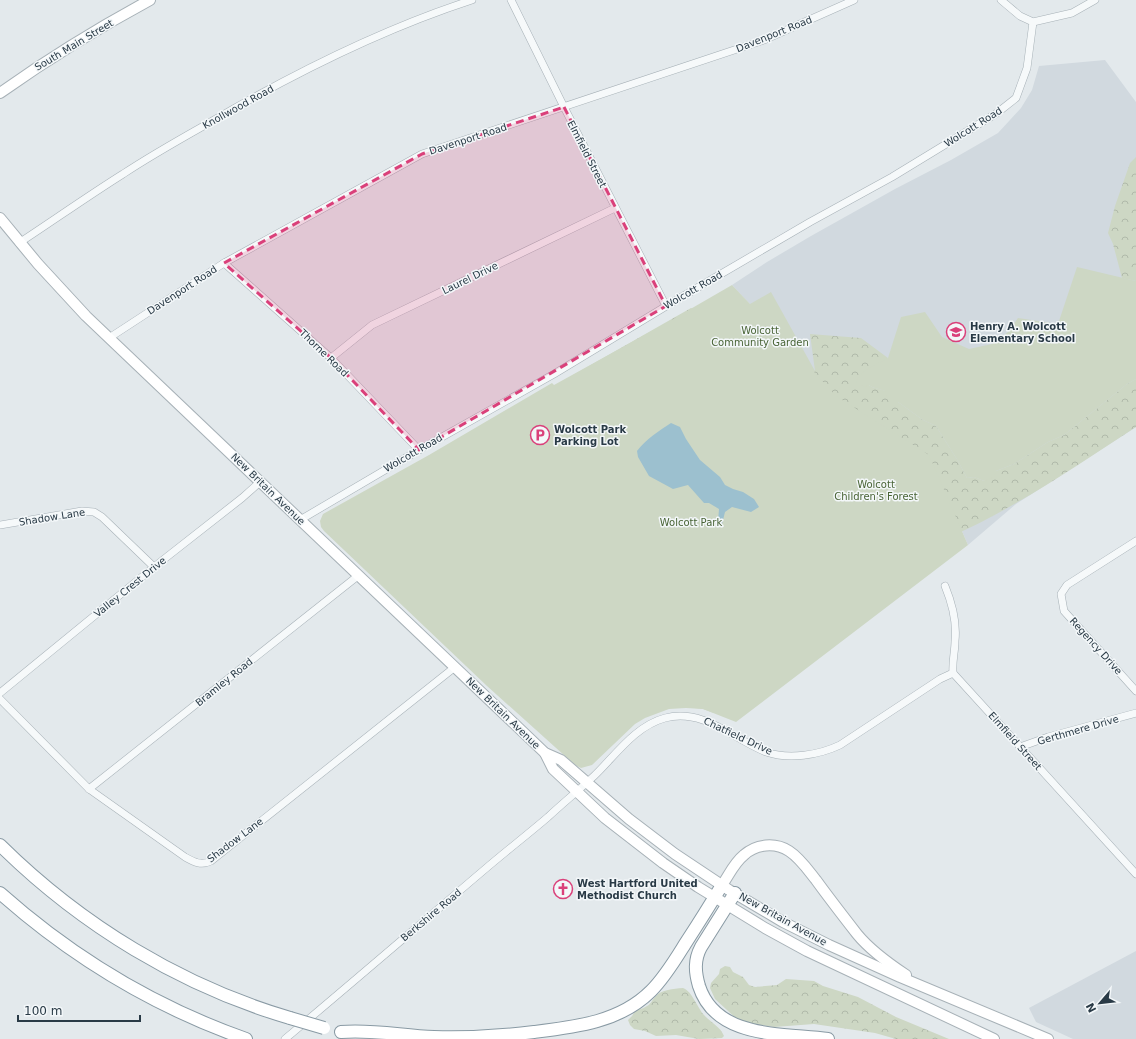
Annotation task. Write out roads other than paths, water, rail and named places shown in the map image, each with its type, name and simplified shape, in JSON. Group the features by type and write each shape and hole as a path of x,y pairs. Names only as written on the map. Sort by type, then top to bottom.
{"highway":[{"path":"0,845 54,894 95,924 132,948 177,972 213,990 249,1005 324,1028 372,1039"},
{"path":"341,1032 370,1031 418,1036 467,1038 537,1031 579,1025 604,1019 631,1006 655,987 677,957 722,885"},
{"path":"0,893 29,918 109,974 182,1013 246,1039"},
{"path":"735,893 701,947 696,960 698,981 702,994 709,1006 723,1020 746,1030 777,1035 828,1039"}],"main road":[{"name":"South Main Street","path":"0,93 71,45 150,0"},
{"name":"New Britain Avenue","path":"0,218 19,243 84,314 545,753 553,769 605,818 637,844 680,875 714,898 765,928 807,951 994,1039"},
{"name":"New Britain Avenue","path":"545,753 561,760 586,783 650,835 722,885 783,922 922,987 1048,1039"},
{"path":"722,885 738,861 751,850 768,846 778,846 786,849 799,859 866,944 922,987"}],"street":[{"name":"Knollwood Road","path":"19,243 124,173 187,135 277,85 336,54 372,38 422,17 472,0"},
{"name":"Elmfield Street","path":"511,0 666,306"},
{"name":"Davenport Road","path":"109,338 224,263 422,154 764,40 854,0"},
{"path":"1002,0 1020,16 1033,22 1072,13 1095,0"},
{"name":"Wolcott Road","path":"300,520 419,450 554,374 666,306 810,222 892,177 1001,110 1016,98 1028,68 1033,22"},
{"name":"Laurel Drive","path":"330,358 372,325 616,208"},
{"name":"Thorne Road","path":"224,263 330,358 419,450"},
{"name":"Valley Crest Drive","path":"0,693 260,482"},
{"name":"Shadow Lane","path":"0,525 82,511 94,512 102,517 154,567"},
{"name":"Regency Drive","path":"1136,540 1067,585 1061,594 1064,610 1136,691"},
{"name":"Bramley Road","path":"89,789 359,575"},
{"path":"945,586 950,598 955,621 956,641 952,661 953,672"},
{"name":"Shadow Lane","path":"0,698 89,789 185,857 199,864 207,863 455,667"},
{"name":"Elmfield Street","path":"953,672 1136,874"},
{"name":"Chatfield Drive","path":"576,792 636,734 646,726 665,718 685,716 705,720 768,752 788,755 816,754 840,746 940,679 953,672"},
{"name":"Gerthmere Drive","path":"1020,747 1048,737 1136,713"},
{"name":"Berkshire Road","path":"285,1039 576,792"}],"water":[{"path":"671,423 680,427 700,460 720,477 725,485 743,492 754,499 759,507 751,512 732,507 725,512 722,524 718,522 719,509 709,503 704,503 688,485 673,489 649,476 638,457 637,451 657,432"}],"place":[{"name":"Henry A. Wolcott Elementary School","path":"956,332"},
{"name":"Wolcott Park Parking Lot","path":"540,435"},
{"name":"West Hartford United Methodist Church","path":"563,889"}],"park label":[{"name":"Wolcott Community Garden","path":"760,336"},
{"name":"Wolcott Children's Forest","path":"876,490"},
{"name":"Wolcott Park","path":"691,522"}]}
